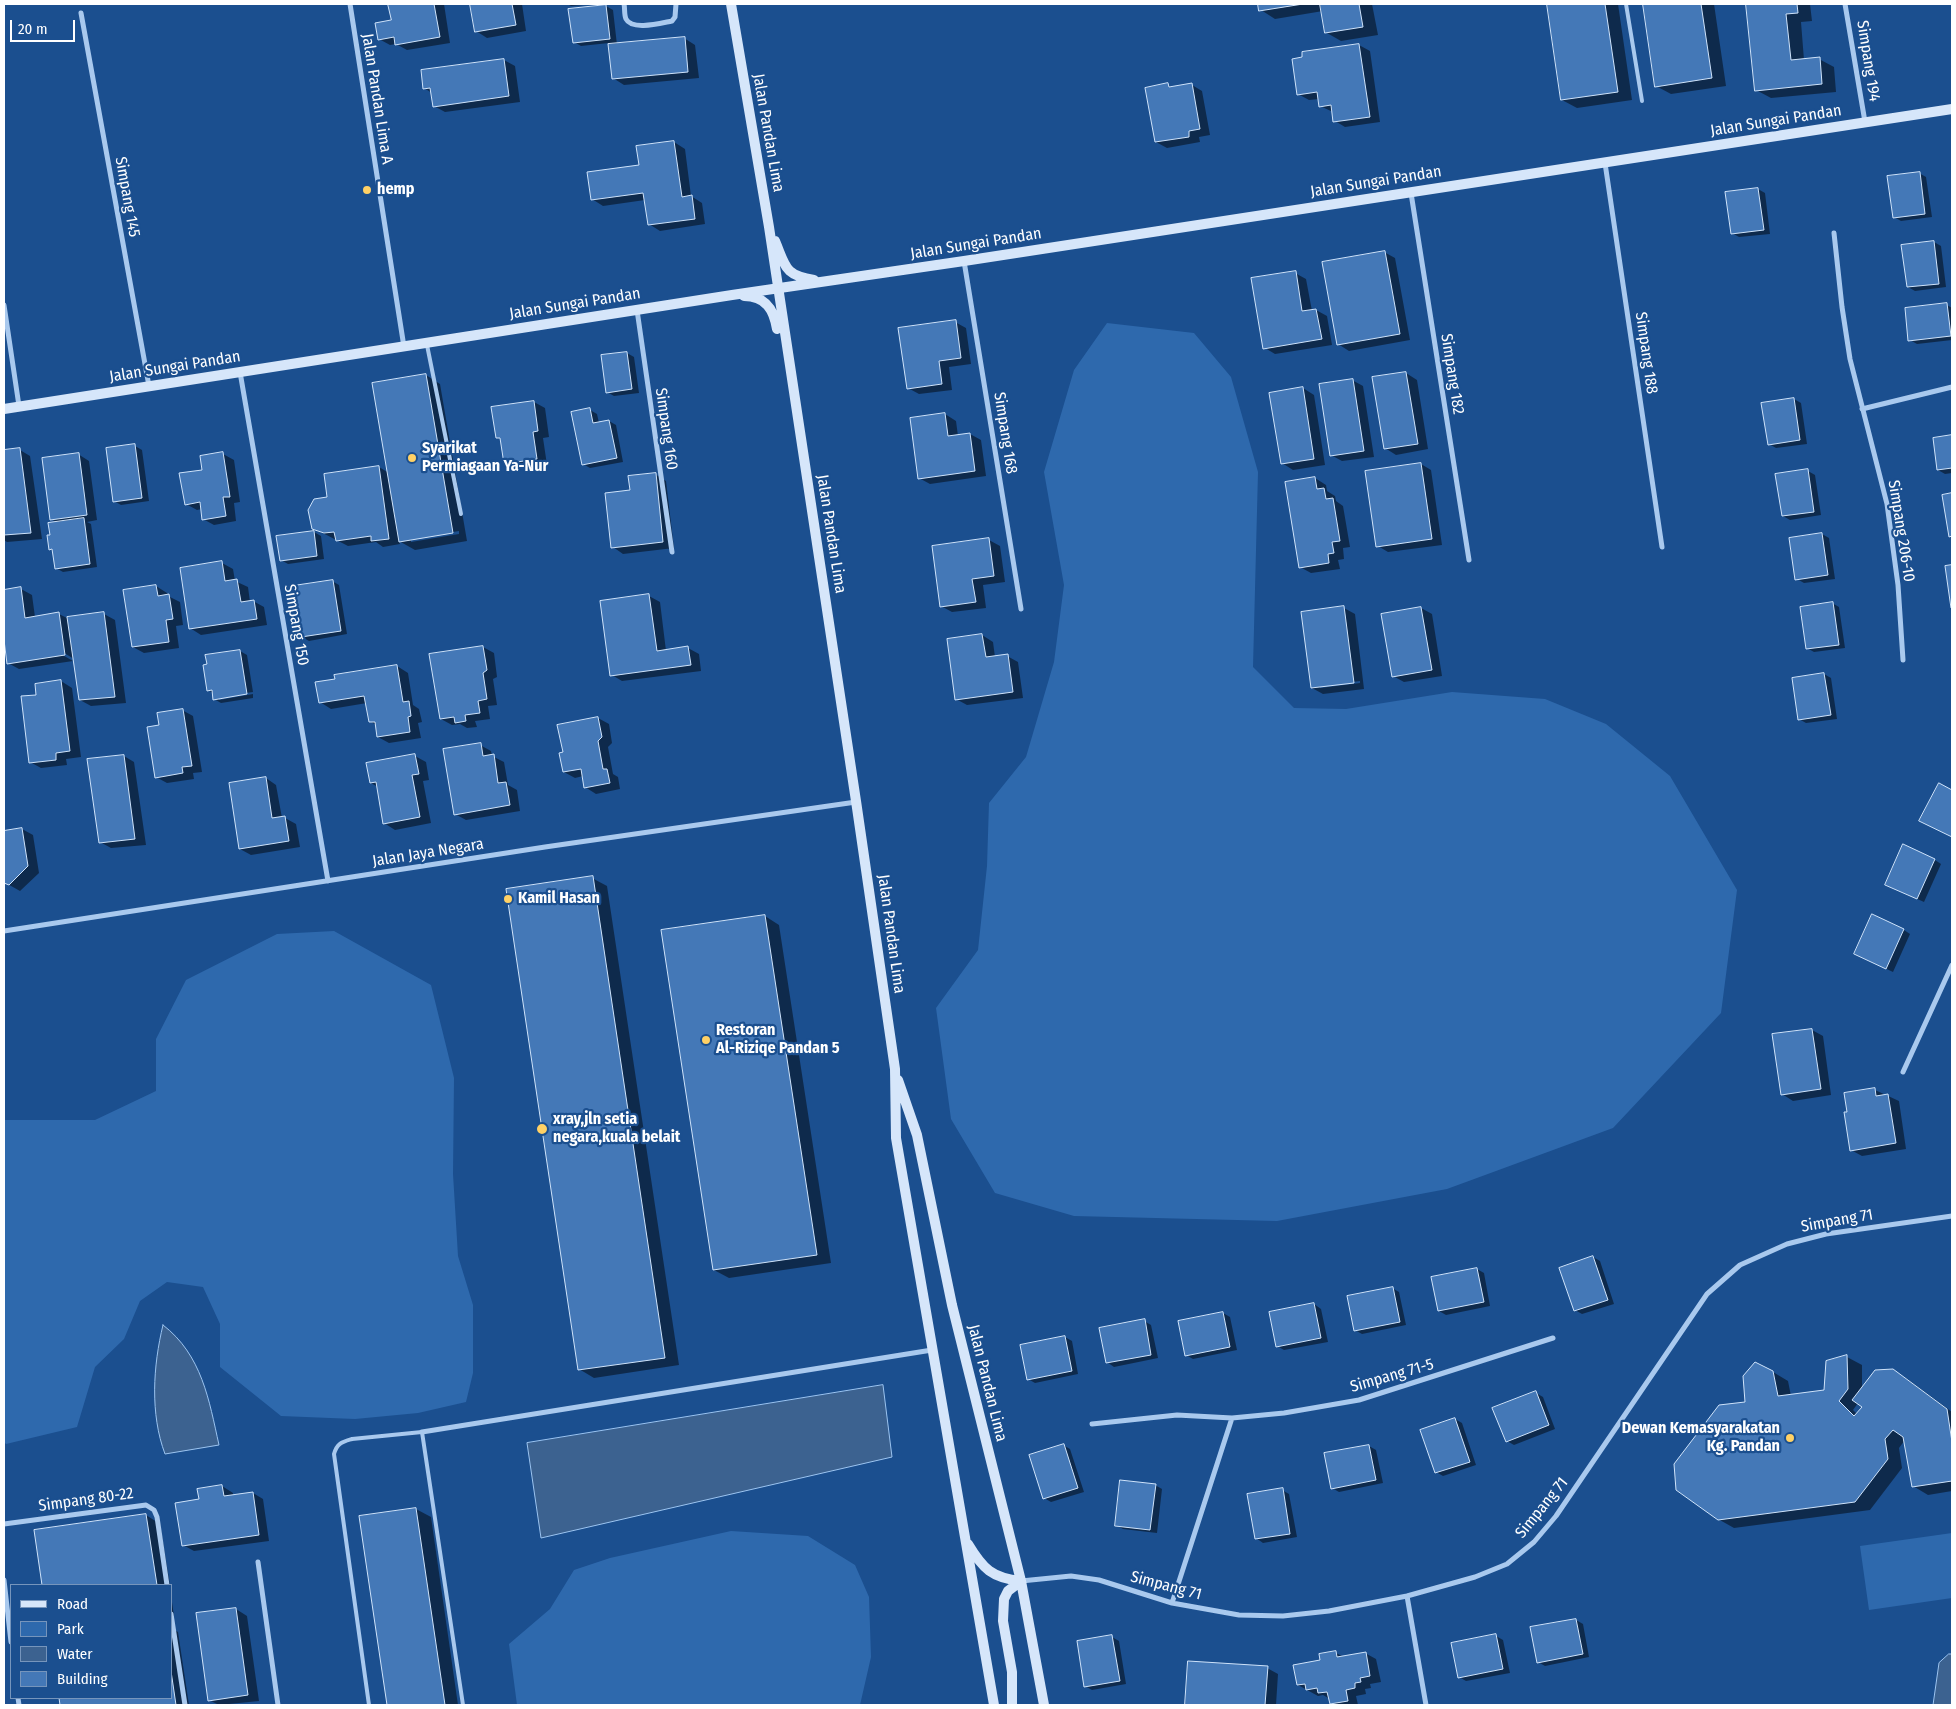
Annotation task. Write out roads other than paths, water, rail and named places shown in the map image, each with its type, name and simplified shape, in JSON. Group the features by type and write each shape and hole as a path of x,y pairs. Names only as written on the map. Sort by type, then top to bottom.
{"main road":[{"name":"Jalan Pandan Lima","path":"731,4 793,385 895,1069 896,1138 994,1705"},
{"name":"Jalan Sungai Pandan","path":"4,409 636,309 964,261 1952,109"},
{"path":"768,227 781,260 790,272 804,279 821,282"},
{"path":"732,295 757,298 770,306 776,320 784,367 793,385"},
{"name":"Jalan Pandan Lima","path":"895,1069 917,1135 952,1305 1021,1581 1044,1705"},
{"path":"965,1538 978,1560 988,1571 1004,1580 1021,1581"},
{"path":"1012,1705 1012,1672 1003,1621 1004,1599 1008,1591 1021,1581"}],"street":[{"name":"Jalan Pandan Lima A","path":"350,4 404,347"},
{"path":"624,4 626,19 630,24 638,26 672,21 675,17 676,4"},
{"name":"Simpang 194","path":"1845,4 1865,123"},
{"name":"Simpang 145","path":"80,13 149,386"},
{"name":"Simpang 188","path":"1605,163 1662,547"},
{"name":"Simpang 182","path":"1411,192 1468,560"},
{"name":"Simpang 206-10","path":"1834,233 1850,360 1887,504 1898,585 1903,660"},
{"name":"Simpang 168","path":"964,261 1021,608"},
{"path":"4,305 20,406"},
{"name":"Simpang 160","path":"636,309 672,552"},
{"name":"Simpang 150","path":"240,372 328,881"},
{"path":"1862,409 1952,387"},
{"name":"Jalan Jaya Negara","path":"4,931 856,802"},
{"path":"1903,1072 1952,965"},
{"name":"Simpang 71","path":"1021,1581 1071,1576 1129,1589 1172,1603 1239,1615 1283,1616 1330,1611 1407,1596 1475,1578 1507,1564 1534,1542 1561,1509 1707,1294 1740,1265 1787,1244 1826,1234 1952,1216"},
{"name":"Simpang 71-5","path":"1092,1424 1177,1415 1232,1418 1284,1413 1359,1400 1553,1338"},
{"path":"422,1432 932,1350"},
{"path":"1172,1603 1232,1418"},
{"name":"Simpang 80-22","path":"4,1524 146,1505 154,1510 157,1517 167,1584"},
{"path":"258,1562 278,1705"},
{"path":"4,1580 10,1633"},
{"path":"1407,1596 1426,1705"},
{"path":"172,1620 185,1705"}],"lane":[{"path":"1626,4 1642,101"},
{"path":"426,343 461,514"},
{"path":"369,1705 334,1454 336,1446 341,1442 422,1432 464,1705"}],"water":[{"path":"163,1325 187,1350 202,1379 212,1411 219,1445 165,1454 160,1439 155,1406 155,1373"},
{"path":"883,1385 892,1457 541,1538 527,1443"},
{"path":"1949,1654 1952,1654 1952,1705 1933,1705 1939,1663"}],"place":[{"name":"hemp","path":"367,190"},
{"name":"Syarikat Permiagaan Ya-Nur","path":"412,458"},
{"name":"Kamil Hasan","path":"508,899"},
{"name":"Restoran Al-Riziqe Pandan 5","path":"706,1040"},
{"name":"xray,jln setia negara,kuala belait","path":"542,1129"},
{"name":"Dewan Kemasyarakatan Kg. Pandan","path":"1790,1438"}]}
